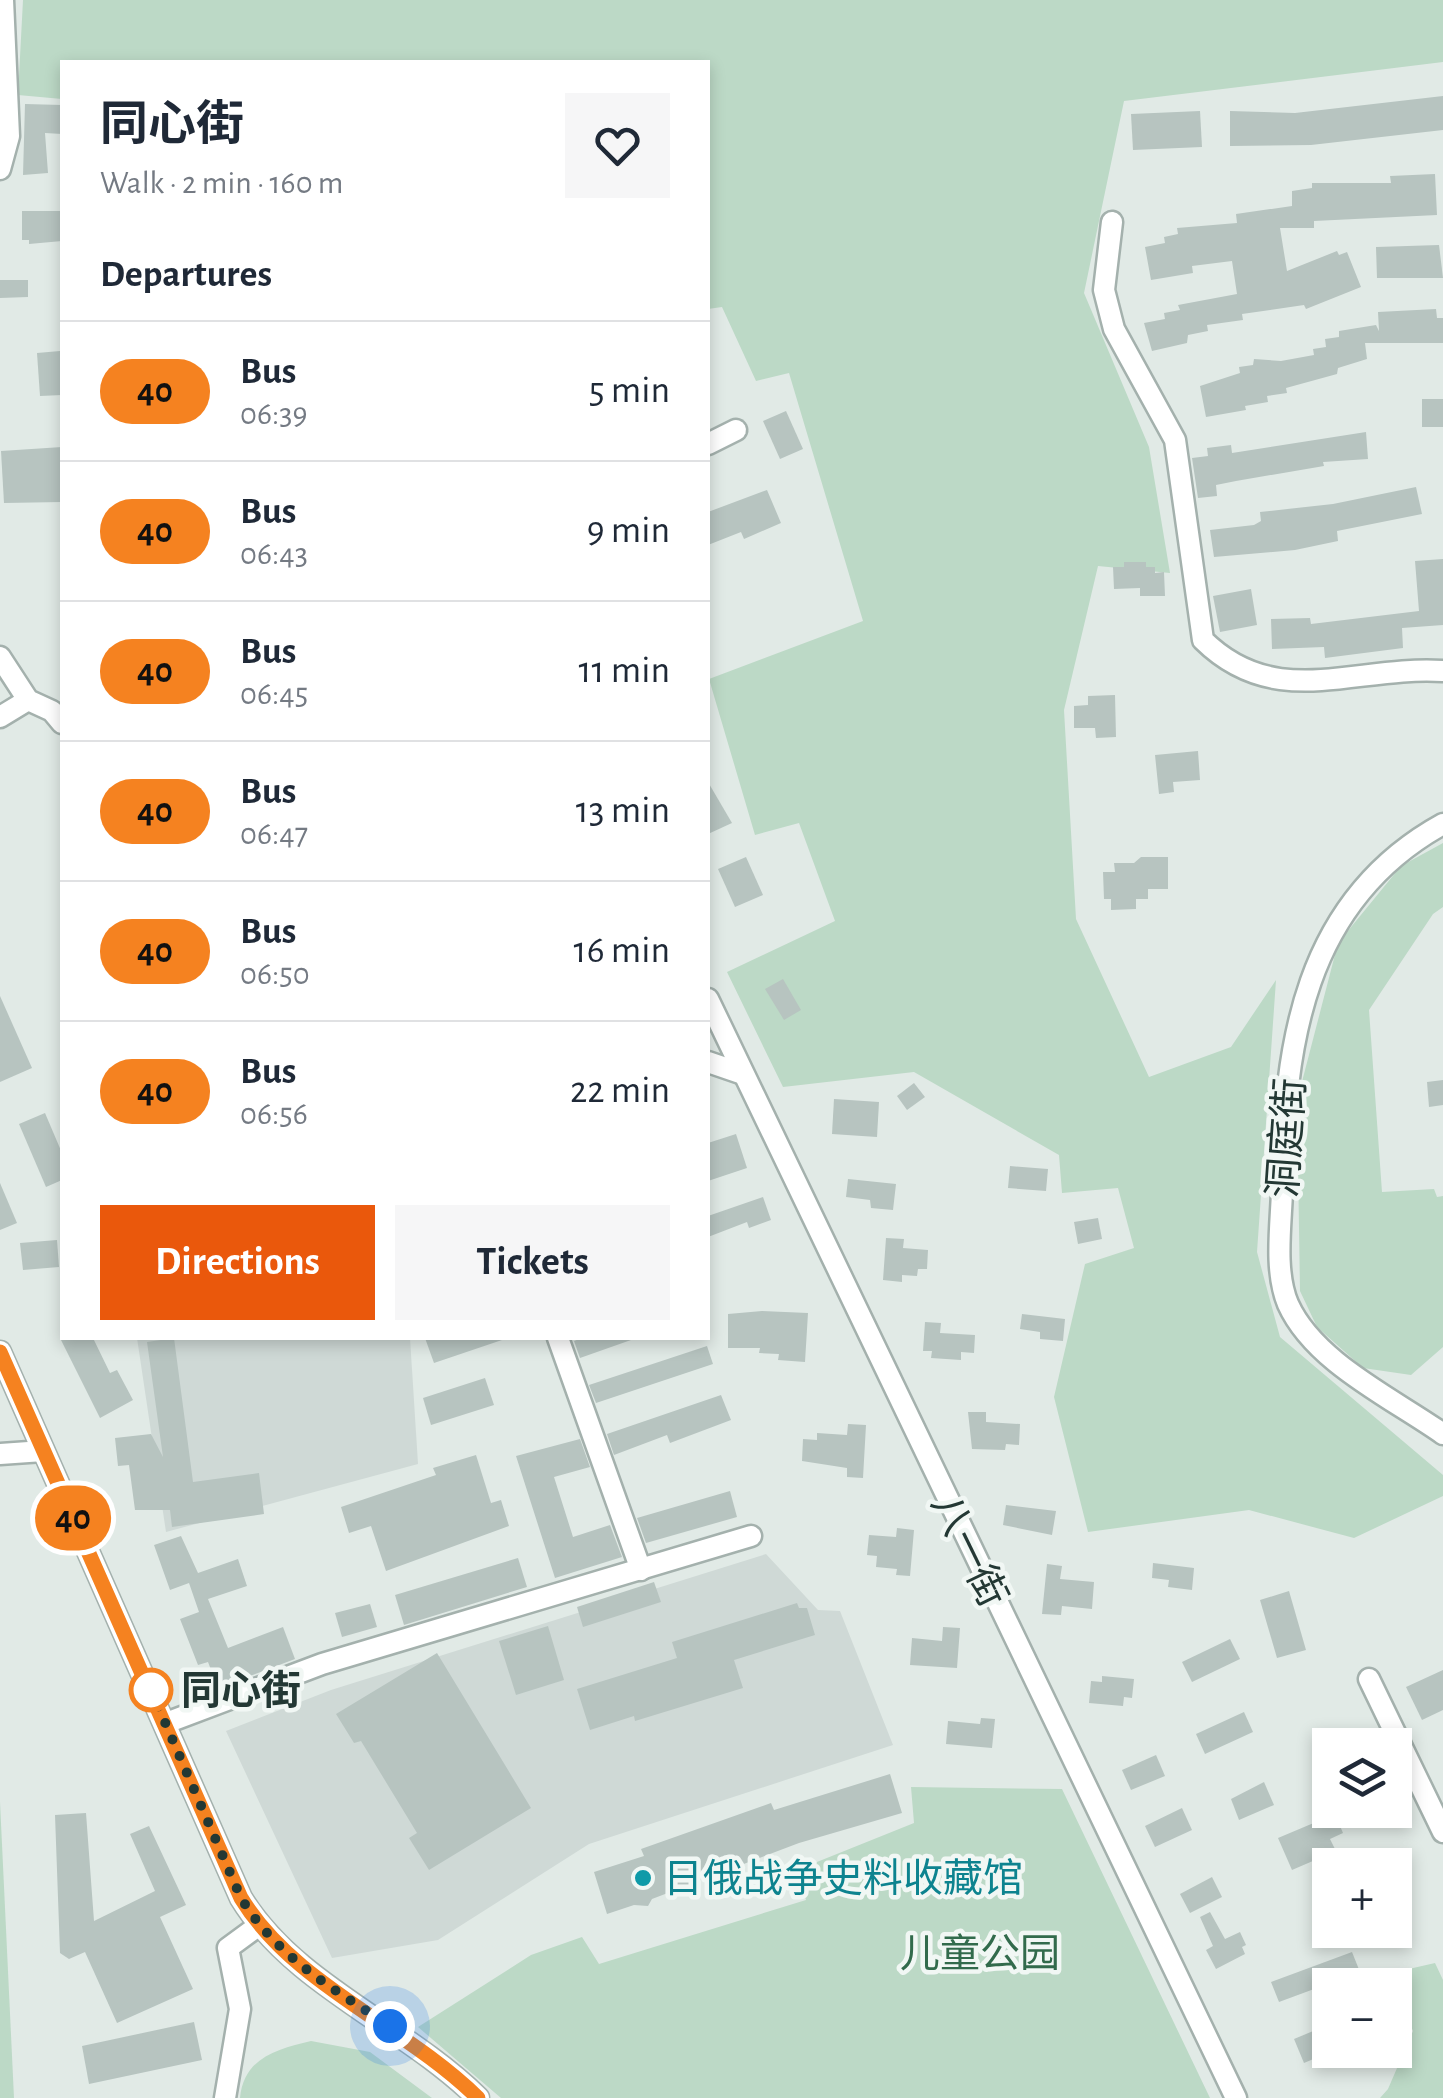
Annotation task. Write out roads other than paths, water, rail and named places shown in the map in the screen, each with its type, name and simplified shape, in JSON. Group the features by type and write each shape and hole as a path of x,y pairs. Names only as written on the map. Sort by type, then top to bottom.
{"street":[{"path":"0,168 9,136 3,0"},
{"path":"1112,222 1104,290 1114,329 1176,440 1203,640 1227,664 1260,676 1299,681 1443,670"},
{"path":"710,443 736,430"},
{"path":"0,656 28,700 59,714"},
{"path":"0,717 28,700"},
{"name":"洞庭街","path":"1443,824 1406,845 1362,887 1328,934 1297,1032 1283,1103 1280,1257 1286,1300 1306,1334 1443,1434"},
{"name":"八一街","path":"710,1004 1236,2098"},
{"path":"710,1063 743,1074"},
{"path":"559,1340 642,1570"},
{"path":"0,1352 241,1898 258,1926 279,1948 407,2037 478,2098"},
{"path":"0,1454 43,1452"},
{"path":"166,1724 322,1664 751,1536"},
{"path":"1369,1679 1443,1832"},
{"path":"225,2098 240,2009 228,1948 258,1926"}],"place":[{"name":"同心街","path":"151,1690"},
{"name":"日俄战争史料收藏馆","path":"643,1878"}],"park label":[{"name":"儿童公园","path":"980,1953"}]}
